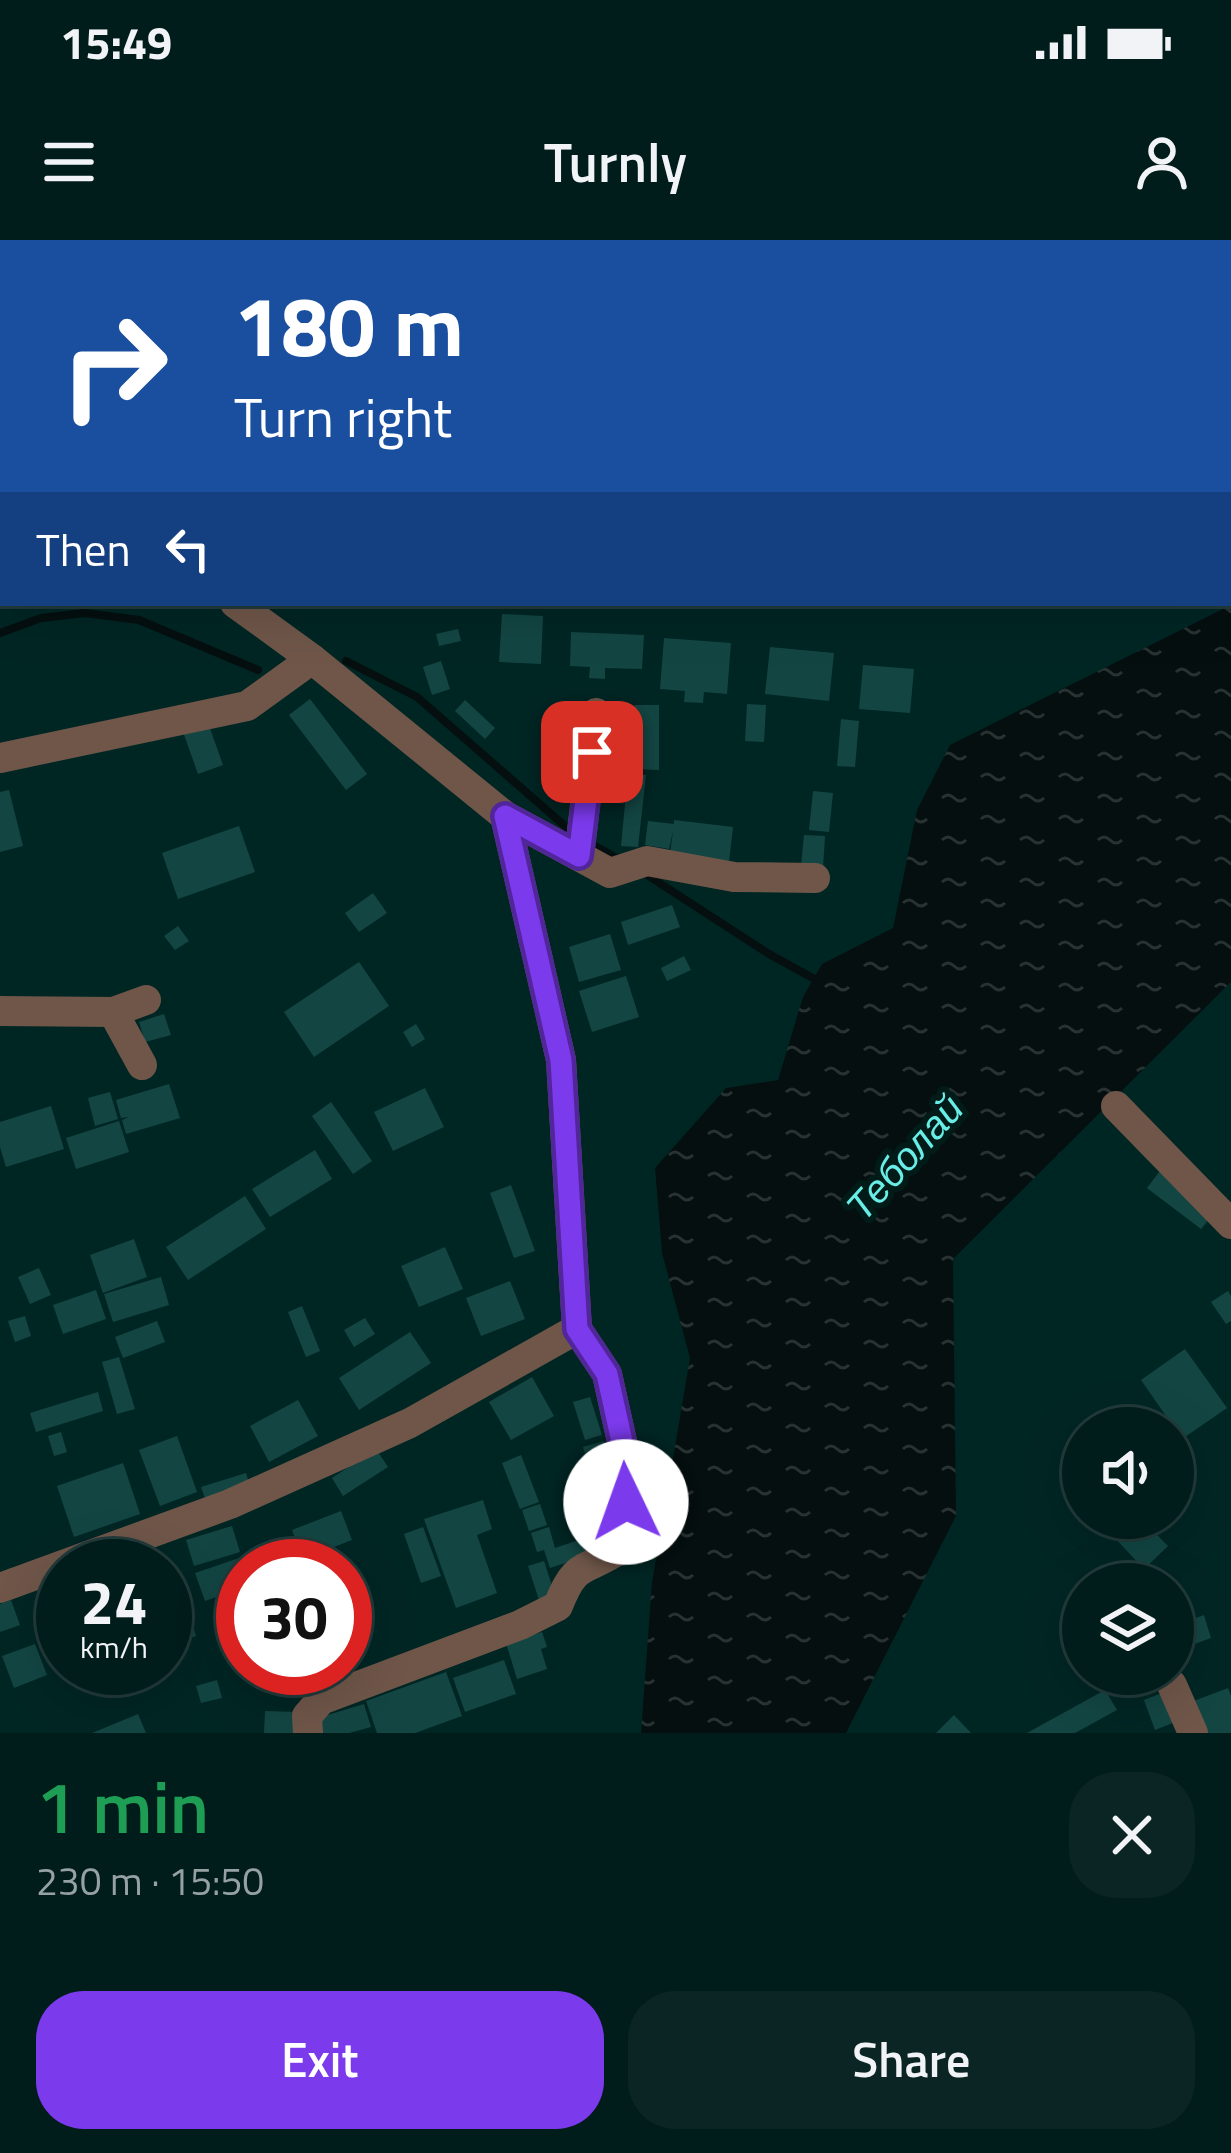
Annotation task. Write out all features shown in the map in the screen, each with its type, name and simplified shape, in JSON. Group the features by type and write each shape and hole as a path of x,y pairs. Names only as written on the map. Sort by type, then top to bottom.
{"street":[{"path":"239,606 505,816 581,844 610,873 647,861 734,877 815,878"},
{"path":"0,758 248,706 311,659"},
{"path":"581,844 596,712"},
{"path":"308,1733 308,1716 321,1700 559,1606 568,1580 578,1569 620,1549 624,1540 627,1464 607,1374 577,1329 561,1060 505,816"},
{"path":"0,1011 113,1012 146,1000"},
{"path":"113,1012 142,1065"},
{"path":"1116,1106 1231,1223"},
{"path":"0,1588 230,1504 410,1423 577,1329"},
{"path":"1176,1695 1193,1733"}],"water":[{"name":"Теболай","path":"1231,606 1231,982 953,1259 956,1516 846,1733 641,1733 652,1582 690,1358 662,1253 655,1168 726,1088 778,1080 803,997 822,964 893,928 917,810 950,745"}],"building":[{"path":"502,614 543,616 541,664 499,662"},
{"path":"458,629 461,641 439,646 436,634"},
{"path":"571,632 644,635 642,669 605,668 605,679 589,678 590,667 570,666"},
{"path":"664,638 731,643 727,694 704,692 703,703 684,702 685,691 660,689"},
{"path":"770,647 834,653 829,701 765,694"},
{"path":"441,661 450,689 432,695 423,667"},
{"path":"863,665 914,669 910,713 859,709"},
{"path":"310,699 367,774 346,790 289,715"},
{"path":"465,700 495,728 485,739 455,711"},
{"path":"747,704 766,705 764,742 745,741"},
{"path":"634,705 659,705 659,770 633,769"},
{"path":"841,719 859,721 855,767 837,766"},
{"path":"207,720 223,765 198,774 182,729"},
{"path":"628,773 646,775 638,847 621,846"},
{"path":"9,790 23,846 0,852 0,792"},
{"path":"813,791 833,793 829,832 809,830"},
{"path":"674,820 733,827 729,862 670,854 673,831 669,849 645,845 648,821 674,824"},
{"path":"239,826 255,872 178,899 162,853"},
{"path":"804,835 825,836 823,868 801,866"},
{"path":"373,893 387,913 359,932 345,913"},
{"path":"672,905 680,927 628,945 621,922"},
{"path":"178,926 189,941 175,950 164,936"},
{"path":"610,934 621,970 579,982 569,947"},
{"path":"684,956 691,970 667,981 661,968"},
{"path":"359,962 389,1006 314,1057 284,1012"},
{"path":"626,976 639,1017 592,1032 579,991"},
{"path":"164,1014 171,1035 145,1042 139,1022"},
{"path":"416,1024 425,1039 412,1047 403,1032"},
{"path":"169,1084 180,1118 126,1134 122,1120 129,1117 121,1118 116,1100"},
{"path":"425,1088 444,1127 393,1151 374,1112"},
{"path":"110,1092 118,1119 95,1126 88,1098"},
{"path":"331,1102 372,1161 353,1174 312,1116"},
{"path":"51,1106 64,1149 6,1167 0,1122"},
{"path":"119,1121 129,1152 76,1169 66,1138"},
{"path":"315,1150 332,1179 270,1217 252,1189"},
{"path":"1160,1171 1214,1213 1201,1229 1147,1188"},
{"path":"511,1185 535,1251 514,1258 490,1193"},
{"path":"245,1196 266,1229 188,1280 166,1247"},
{"path":"134,1239 147,1277 103,1293 90,1255"},
{"path":"445,1247 463,1289 419,1307 401,1266"},
{"path":"39,1268 51,1295 30,1304 18,1277"},
{"path":"161,1277 169,1305 113,1322 104,1294"},
{"path":"510,1281 525,1319 481,1336 466,1298"},
{"path":"96,1290 106,1319 63,1334 53,1305"},
{"path":"1228,1291 1231,1321 1226,1324 1211,1302"},
{"path":"302,1306 320,1351 306,1357 288,1312"},
{"path":"25,1316 31,1336 15,1342 8,1321"},
{"path":"365,1318 375,1334 354,1347 344,1330"},
{"path":"157,1321 165,1342 123,1358 115,1337"},
{"path":"410,1332 431,1363 359,1410 339,1378"},
{"path":"1185,1349 1227,1408 1194,1431 1194,1407 1160,1407 1141,1380"},
{"path":"119,1357 135,1409 117,1414 102,1362"},
{"path":"532,1377 554,1416 511,1440 489,1402"},
{"path":"98,1392 103,1411 36,1432 30,1413"},
{"path":"590,1397 602,1435 585,1440 573,1402"},
{"path":"298,1400 318,1436 269,1462 250,1426"},
{"path":"61,1432 67,1452 54,1456 48,1436"},
{"path":"177,1436 197,1492 160,1506 139,1450"},
{"path":"604,1441 613,1472 592,1478 583,1447"},
{"path":"376,1449 388,1467 343,1496 332,1478"},
{"path":"521,1455 539,1502 520,1509 502,1463"},
{"path":"123,1463 140,1514 74,1537 57,1486"},
{"path":"246,1473 250,1487 206,1501 201,1487"},
{"path":"483,1500 492,1529 477,1535 497,1593 456,1608 424,1519"},
{"path":"540,1504 547,1525 529,1531 522,1510"},
{"path":"341,1511 352,1539 295,1539 292,1530"},
{"path":"232,1526 236,1539 216,1539 216,1559 194,1566 189,1539"},
{"path":"423,1527 441,1576 421,1583 404,1534"},
{"path":"549,1527 555,1548 609,1530 614,1547 550,1568 544,1550 537,1552 531,1533"},
{"path":"1116,1539 1161,1539 1168,1546 1150,1563 1138,1563"},
{"path":"544,1561 555,1595 539,1600 528,1566"},
{"path":"216,1566 216,1597 205,1601 195,1573"},
{"path":"11,1600 20,1625 0,1632 0,1604"},
{"path":"1204,1615 1211,1638 1194,1644 1194,1618"},
{"path":"542,1632 547,1669 517,1679 506,1643"},
{"path":"35,1644 36,1679 14,1688 2,1656"},
{"path":"504,1660 516,1694 465,1712 453,1678"},
{"path":"446,1672 462,1716 415,1733 377,1733 366,1701"},
{"path":"216,1680 216,1695 222,1698 201,1703 196,1686"},
{"path":"1228,1688 1231,1733 1202,1733 1191,1702"},
{"path":"1096,1695 1108,1695 1117,1710 1075,1733 1027,1733"},
{"path":"1163,1695 1173,1723 1155,1730 1144,1700"},
{"path":"364,1704 371,1727 349,1733 315,1733 311,1720"},
{"path":"265,1711 297,1712 296,1733 264,1733"},
{"path":"138,1714 146,1733 92,1733"},
{"path":"954,1715 971,1733 936,1733"}],"waterway":[{"path":"0,633 41,618 85,613 139,620 258,670"},
{"path":"346,661 417,697 573,833"},
{"path":"586,841 620,860"},
{"path":"644,873 820,982"}],"route":[{"path":"592,752 579,856 505,816 561,1060 577,1329 607,1374 627,1464 626,1502"}]}
